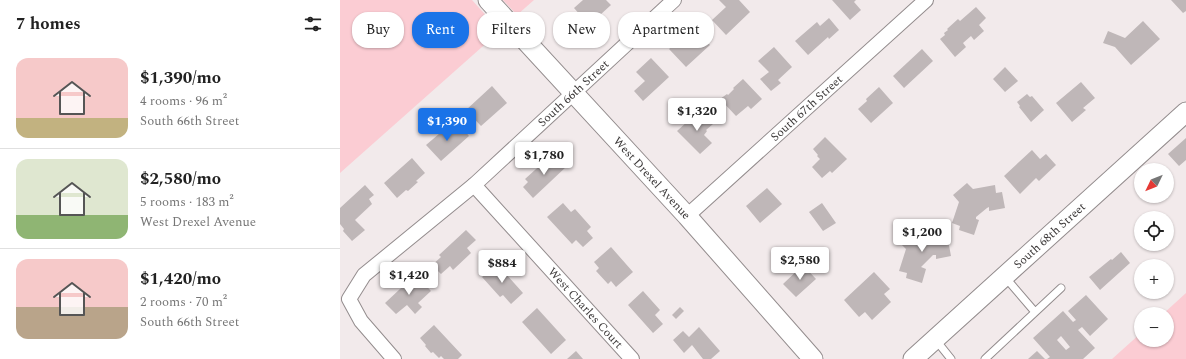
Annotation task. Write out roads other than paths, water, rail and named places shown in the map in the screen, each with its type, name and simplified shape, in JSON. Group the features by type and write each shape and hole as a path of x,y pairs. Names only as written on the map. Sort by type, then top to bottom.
{"street":[{"name":"West Drexel Avenue","path":"488,0 687,216 813,359"},
{"name":"South 66th Street","path":"394,359 361,321 349,299 364,275 474,185 674,0"},
{"name":"South 67th Street","path":"687,216 926,0"},
{"name":"South 68th Street","path":"913,359 1186,112"},
{"name":"West Charles Court","path":"474,185 632,359"}],"lane":[{"path":"1005,276 1035,312"},
{"path":"985,359 1061,288"},
{"path":"935,339 951,359"}]}
